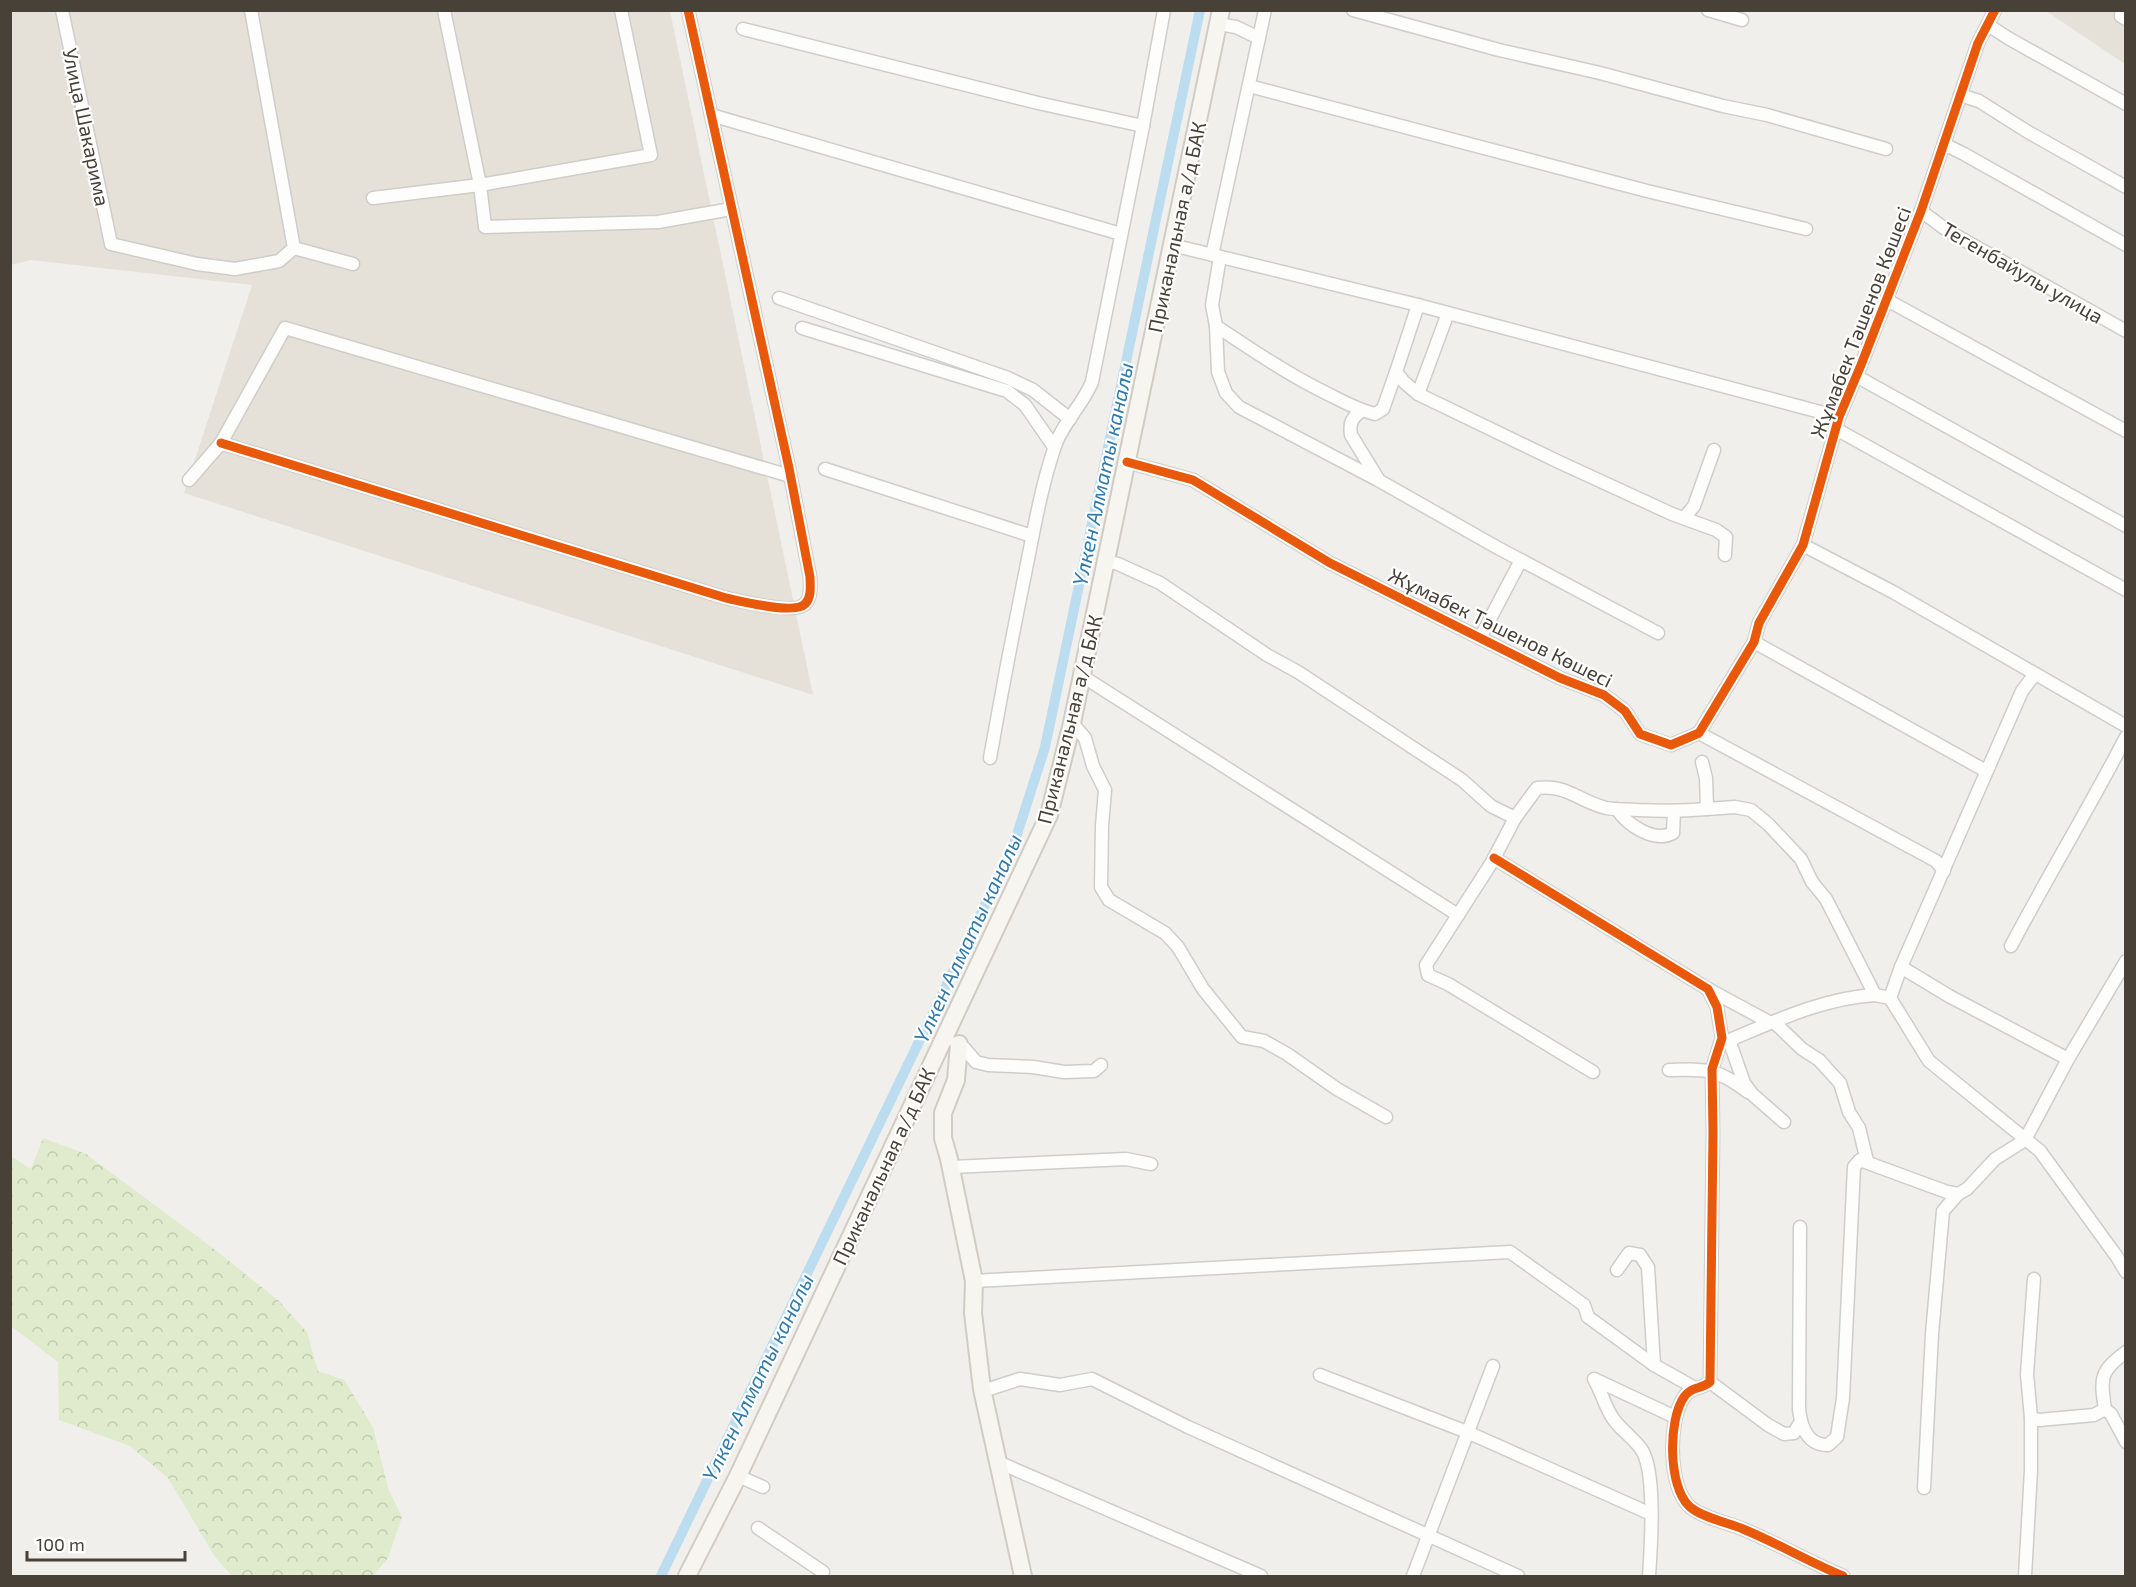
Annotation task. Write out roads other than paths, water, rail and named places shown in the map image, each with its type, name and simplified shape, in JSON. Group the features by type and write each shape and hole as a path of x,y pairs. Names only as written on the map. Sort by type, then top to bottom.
{"main road":[{"name":"Приканальная а/д БАК","path":"687,1576 952,1040 1049,815 1072,723 1219,17"},
{"path":"952,1040 956,1080 943,1113 943,1138 974,1281 973,1313 983,1391 1023,1576"}],"street":[{"name":"Улица Шакарима","path":"62,10 111,244 197,264 235,269 279,261 294,248"},
{"path":"251,10 294,248 353,264"},
{"path":"444,10 480,185 485,227 658,222 731,209"},
{"path":"373,198 480,185 651,155 621,10"},
{"path":"221,443 726,598 783,608 800,607 805,603 810,594 810,577 688,10"},
{"path":"1265,10 1216,256 1212,305 1218,372 1226,393 1239,406 1658,633"},
{"path":"1353,10 1499,50 1767,115 1886,149"},
{"path":"1708,10 1742,20"},
{"name":"Жұмабек Тәшенов Көшесі","path":"1126,462 1193,480 1330,563 1560,678 1604,695 1625,711 1640,734 1671,746 1699,733 1754,642 1759,623 1803,545 1839,417 1921,211 1978,43 1995,10"},
{"path":"2122,10 2121,16 2126,19"},
{"path":"990,758 1032,536 1054,447 1084,400 1092,382 1143,126 1163,11"},
{"path":"1219,17 1259,38"},
{"path":"1988,25 2126,104"},
{"path":"743,29 1038,103 1143,126"},
{"path":"1249,86 1647,191 1806,229"},
{"path":"1960,95 1979,100 2028,132 2126,187"},
{"path":"711,115 1121,234"},
{"path":"1944,144 2126,245"},
{"name":"Тегенбайулы улица","path":"1921,211 1947,231 2126,331"},
{"path":"1172,245 1418,304 1839,417"},
{"path":"779,298 1008,378 1033,390 1070,419"},
{"path":"1887,300 2126,431"},
{"path":"1215,326 1305,383 1361,411 1375,414 1383,409 1418,304"},
{"path":"1418,394 1448,313"},
{"path":"189,480 221,443 285,328 790,476"},
{"path":"802,328 1007,391 1025,405 1054,447"},
{"path":"1396,372 1418,394 1559,462 1716,530 1726,537 1725,555"},
{"path":"1856,376 2126,526"},
{"path":"1361,411 1349,427 1351,435 1378,480"},
{"path":"1836,429 2126,590"},
{"path":"1684,518 1694,506 1714,450"},
{"path":"825,469 1032,536"},
{"path":"1803,545 1893,592 2126,726"},
{"path":"1480,638 1521,560"},
{"path":"1106,561 1160,583 1452,774 1491,806 1515,818"},
{"path":"1754,642 1986,771"},
{"path":"1890,998 1901,967 1986,771 2022,691 2035,674"},
{"path":"1082,676 1458,915"},
{"path":"1072,723 1085,738 1093,766 1105,790 1101,887 1109,900 1165,933 1195,973 1203,989 1242,1036 1264,1041 1337,1089 1386,1117"},
{"path":"1699,733 1936,861 1944,871"},
{"path":"2011,946 2126,737"},
{"path":"1702,762 1706,778 1707,809"},
{"path":"1593,1072 1448,984 1428,975 1426,965 1494,858 1515,818 1536,789 1551,786 1564,789 1587,802 1617,809 1674,811 1735,807 1751,810 1768,824 1801,859 1812,882 1826,899 1875,995"},
{"path":"1617,809 1631,825 1658,836 1673,833 1674,811"},
{"path":"1494,858 1708,989 1772,1023 1802,1049 1819,1060 1840,1083 1849,1112 1859,1128 1867,1161"},
{"path":"1924,1488 1932,1334 1943,1211 1995,1159 2025,1140 2068,1059 2126,961"},
{"path":"1901,967 1949,996 2068,1059"},
{"path":"1708,989 1717,1007 1722,1038 1744,1083 1752,1094"},
{"path":"974,1281 1510,1252 1584,1305 1588,1317 1654,1365 1695,1388 1703,1388 1710,1382 1712,1072 1725,1042 1825,1004 1875,995 1890,998 1929,1061 2040,1151 2125,1268"},
{"path":"952,1040 976,1062 988,1065 1034,1067 1064,1072 1094,1071 1101,1065"},
{"path":"1669,1070 1706,1070 1720,1073 1752,1094 1784,1122"},
{"path":"951,1167 1126,1159 1152,1164"},
{"path":"1800,1227 1799,1410 1805,1435 1819,1445 1828,1445 1837,1437 1843,1398 1854,1167 1860,1160 1867,1161 1947,1192 1958,1194"},
{"path":"1617,1269 1629,1252 1640,1255 1648,1267 1654,1365"},
{"path":"2025,1576 2031,1470 2031,1418 2027,1374 2034,1279"},
{"path":"2126,1352 2110,1363 2102,1376 2106,1409 2120,1423 2126,1442"},
{"path":"1413,1576 1492,1366"},
{"path":"1320,1375 1467,1432 1651,1514"},
{"path":"983,1391 1020,1379 1060,1385 1092,1379 1188,1427 1518,1576"},
{"path":"1650,1576 1649,1469 1642,1450 1612,1417 1594,1379 1675,1417"},
{"path":"1710,1382 1768,1425 1784,1434 1794,1433 1801,1421"},
{"path":"1695,1388 1683,1398 1675,1417 1673,1464 1676,1486 1689,1507 1743,1529 1843,1576"},
{"path":"2031,1418 2039,1420 2094,1415 2106,1409"},
{"path":"1000,1463 1261,1576"},
{"path":"738,1476 763,1487"},
{"path":"758,1528 824,1575"}],"waterway":[{"name":"Үлкен Алматы каналы","path":"661,1576 1013,847 1045,747 1200,10"}]}
